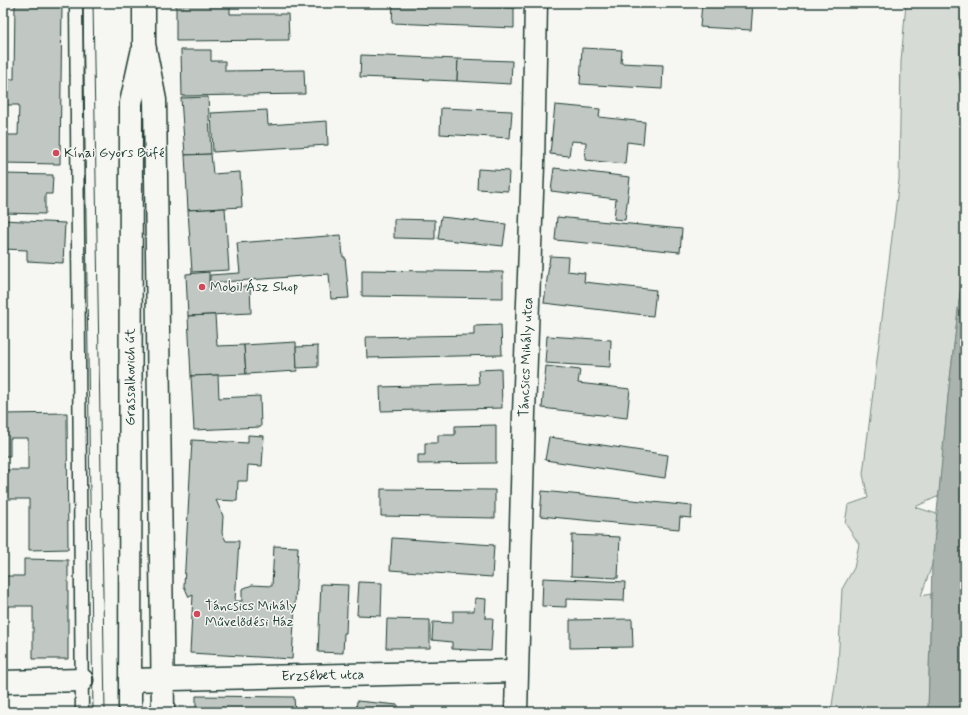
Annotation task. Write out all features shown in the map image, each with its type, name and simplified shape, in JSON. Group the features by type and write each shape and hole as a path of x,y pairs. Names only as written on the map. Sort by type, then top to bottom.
{"main road":[{"name":"Grassalkovich út","path":"144,3 144,44 155,100 163,712"},
{"name":"Táncsics Mihály utca","path":"516,712 524,413 533,165 536,3"},
{"name":"Grassalkovich út","path":"130,712 131,103 144,44"},
{"name":"Erzsébet utca","path":"130,680 516,671"},
{"path":"3,682 82,680"}],"lane":[{"path":"76,3 82,712"}],"shaded area":[{"path":"906,3 962,3 959,75 965,96 965,251 948,396 939,496 915,507 937,514 932,565 921,596 931,594 928,712 831,712 838,666 842,589 854,568 859,544 845,523 848,505 868,498 863,474 899,180 901,62"},
{"path":"962,3 965,3 965,96 959,75"},
{"path":"965,251 965,712 928,712 932,565 948,396"}],"building":[{"path":"15,3 62,3 60,164 3,163 3,135 18,135 19,105 6,105 6,79 14,79"},
{"path":"176,3 230,3 230,14 288,14 289,40 176,41"},
{"path":"393,3 514,8 514,28 392,23"},
{"path":"702,3 753,3 751,30 700,27"},
{"path":"582,48 622,50 621,63 663,65 662,89 580,84"},
{"path":"181,50 211,50 211,61 225,61 225,71 304,70 305,94 182,96"},
{"path":"361,55 458,59 457,81 360,77"},
{"path":"458,59 512,61 511,84 457,81"},
{"path":"208,97 211,154 185,155 181,98"},
{"path":"555,105 600,109 599,117 645,122 643,144 627,142 625,164 585,160 586,142 571,141 569,156 550,154"},
{"path":"441,108 512,111 510,138 440,134"},
{"path":"267,110 268,125 327,121 328,145 213,152 211,113"},
{"path":"211,154 213,174 240,172 242,207 188,210 185,155"},
{"path":"554,168 630,177 625,220 614,219 616,199 551,191"},
{"path":"478,169 509,171 508,191 477,189"},
{"path":"3,174 53,175 52,194 45,194 45,214 3,213"},
{"path":"225,208 229,270 192,272 188,210"},
{"path":"441,217 506,224 503,246 438,239"},
{"path":"557,217 682,229 680,252 555,240"},
{"path":"394,219 435,220 435,239 394,238"},
{"path":"3,220 65,223 63,263 27,261 27,250 3,249"},
{"path":"341,235 349,298 331,299 329,274 210,283 210,275 240,273 237,243"},
{"path":"550,256 568,257 567,271 585,273 584,282 656,290 653,316 544,303"},
{"path":"362,270 503,272 503,298 362,296"},
{"path":"209,272 209,288 250,286 251,313 188,316 186,274"},
{"path":"215,315 217,346 244,345 246,374 191,376 188,316"},
{"path":"501,325 502,355 367,358 366,337 474,335 474,326"},
{"path":"547,336 611,340 610,367 545,363"},
{"path":"296,342 297,371 246,374 244,345"},
{"path":"318,346 318,367 297,368 296,347"},
{"path":"546,366 580,370 578,383 630,389 627,418 542,408"},
{"path":"501,369 502,408 381,411 380,387 479,384 478,370"},
{"path":"218,375 219,398 260,396 261,427 194,430 191,376"},
{"path":"67,413 68,549 29,550 29,499 3,499 3,470 28,470 28,438 10,438 10,456 3,456 3,414"},
{"path":"496,425 496,463 418,464 418,455 425,455 425,443 438,443 438,435 455,435 455,426"},
{"path":"248,435 264,436 262,466 248,465 247,481 238,481 237,501 216,500 223,516 222,533 226,541 239,541 235,601 242,601 242,589 252,585 272,586 274,546 298,547 292,659 190,653 193,595 189,597 184,586 192,440 248,443"},
{"path":"549,437 668,455 665,478 545,460"},
{"path":"381,489 495,490 495,518 381,516"},
{"path":"542,491 692,506 691,518 680,517 679,529 540,516"},
{"path":"572,535 620,537 618,578 571,576"},
{"path":"392,538 494,545 492,577 390,570"},
{"path":"24,559 68,560 68,659 33,659 33,606 3,606 3,576 24,576"},
{"path":"543,578 625,582 624,601 566,599 566,607 542,606"},
{"path":"359,582 382,583 381,616 357,615"},
{"path":"321,584 348,585 346,633 344,633 343,653 318,652"},
{"path":"475,598 486,599 485,618 493,618 491,651 452,649 452,642 432,640 433,622 453,623 453,611 474,611"},
{"path":"387,619 430,620 430,648 386,648"},
{"path":"632,619 633,647 570,648 570,620"},
{"path":"196,696 294,697 295,712 196,712"},
{"path":"357,701 398,705 397,712 356,712"},
{"path":"3,709 47,712 3,712"}],"tram line":[{"path":"83,3 93,712"},
{"path":"93,3 105,712"}],"place":[{"name":"Kínai Gyors Büfé","path":"56,153"},
{"name":"Mobil Ász Shop","path":"202,287"},
{"name":"Táncsics Mihály Művelődési Ház","path":"197,614"}]}
